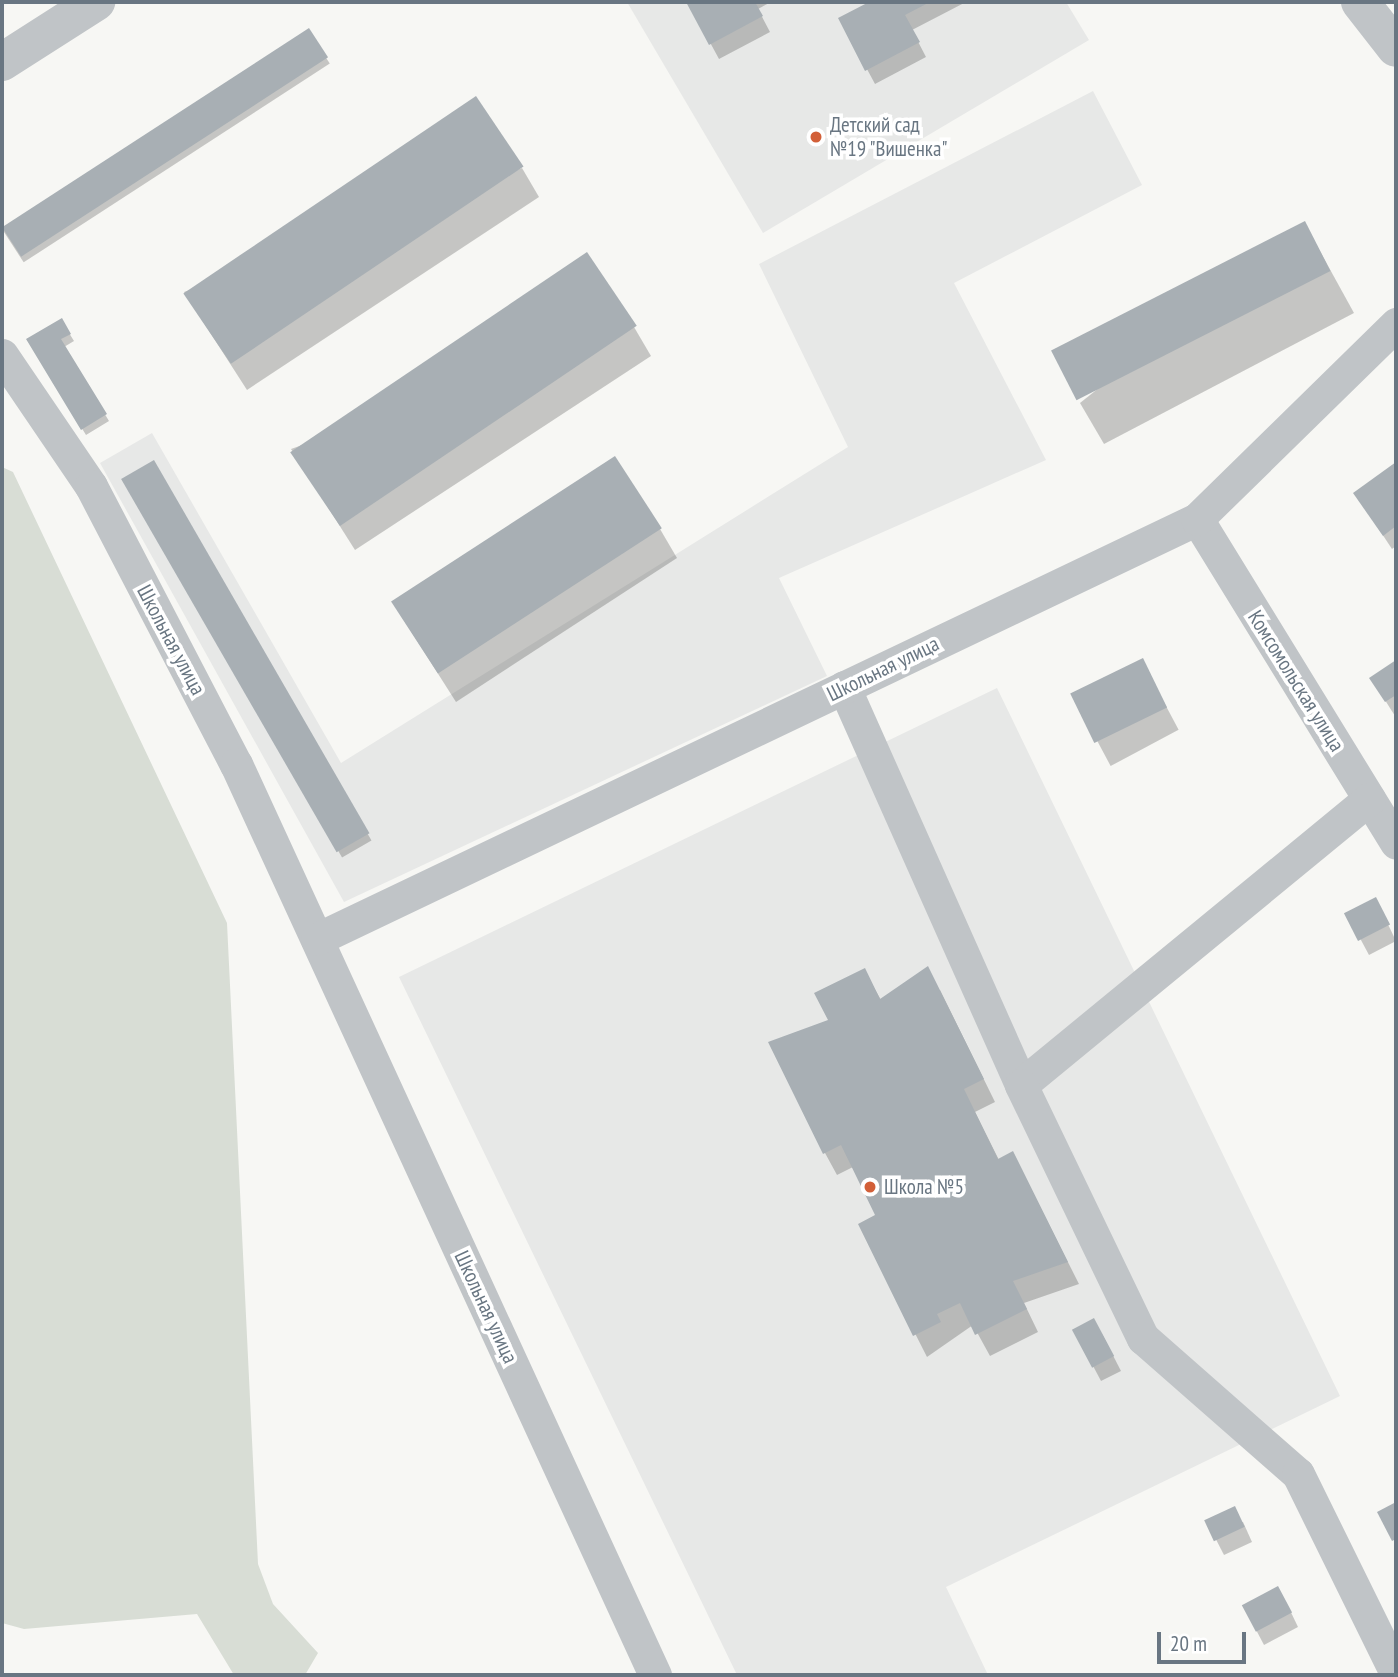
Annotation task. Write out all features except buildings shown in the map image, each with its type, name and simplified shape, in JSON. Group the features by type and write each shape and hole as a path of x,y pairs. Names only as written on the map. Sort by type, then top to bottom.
{"street":[{"path":"2,62 96,2"},
{"path":"1360,2 1396,48"},
{"name":"Школьная улица","path":"317,939 1197,519 1396,324"},
{"name":"Школьная улица","path":"2,355 91,486 236,764 655,1675"},
{"name":"Комсомольская улица","path":"1197,519 1396,844"},
{"path":"844,687 1021,1085 1143,1338 1298,1474 1396,1673"},
{"path":"1021,1085 1369,799"}],"shaded area":[{"name":"Детский сад №19 \"Вишенка\"","path":"627,2 1066,2 1089,40 763,233"},
{"path":"1093,91 1142,185 954,283 1046,460 779,578 827,676 344,902 100,463 152,433 341,763 848,447 759,264"},
{"path":"2,467 13,472 227,923 258,1564 273,1604 318,1653 305,1675 234,1675 197,1614 24,1629 2,1623"},
{"name":"Школа №5","path":"997,688 1340,1396 946,1587 988,1675 737,1675 399,977"}],"place":[{"name":"Детский сад №19 \"Вишенка\"","path":"816,137"},
{"name":"Школа №5","path":"870,1187"}]}
